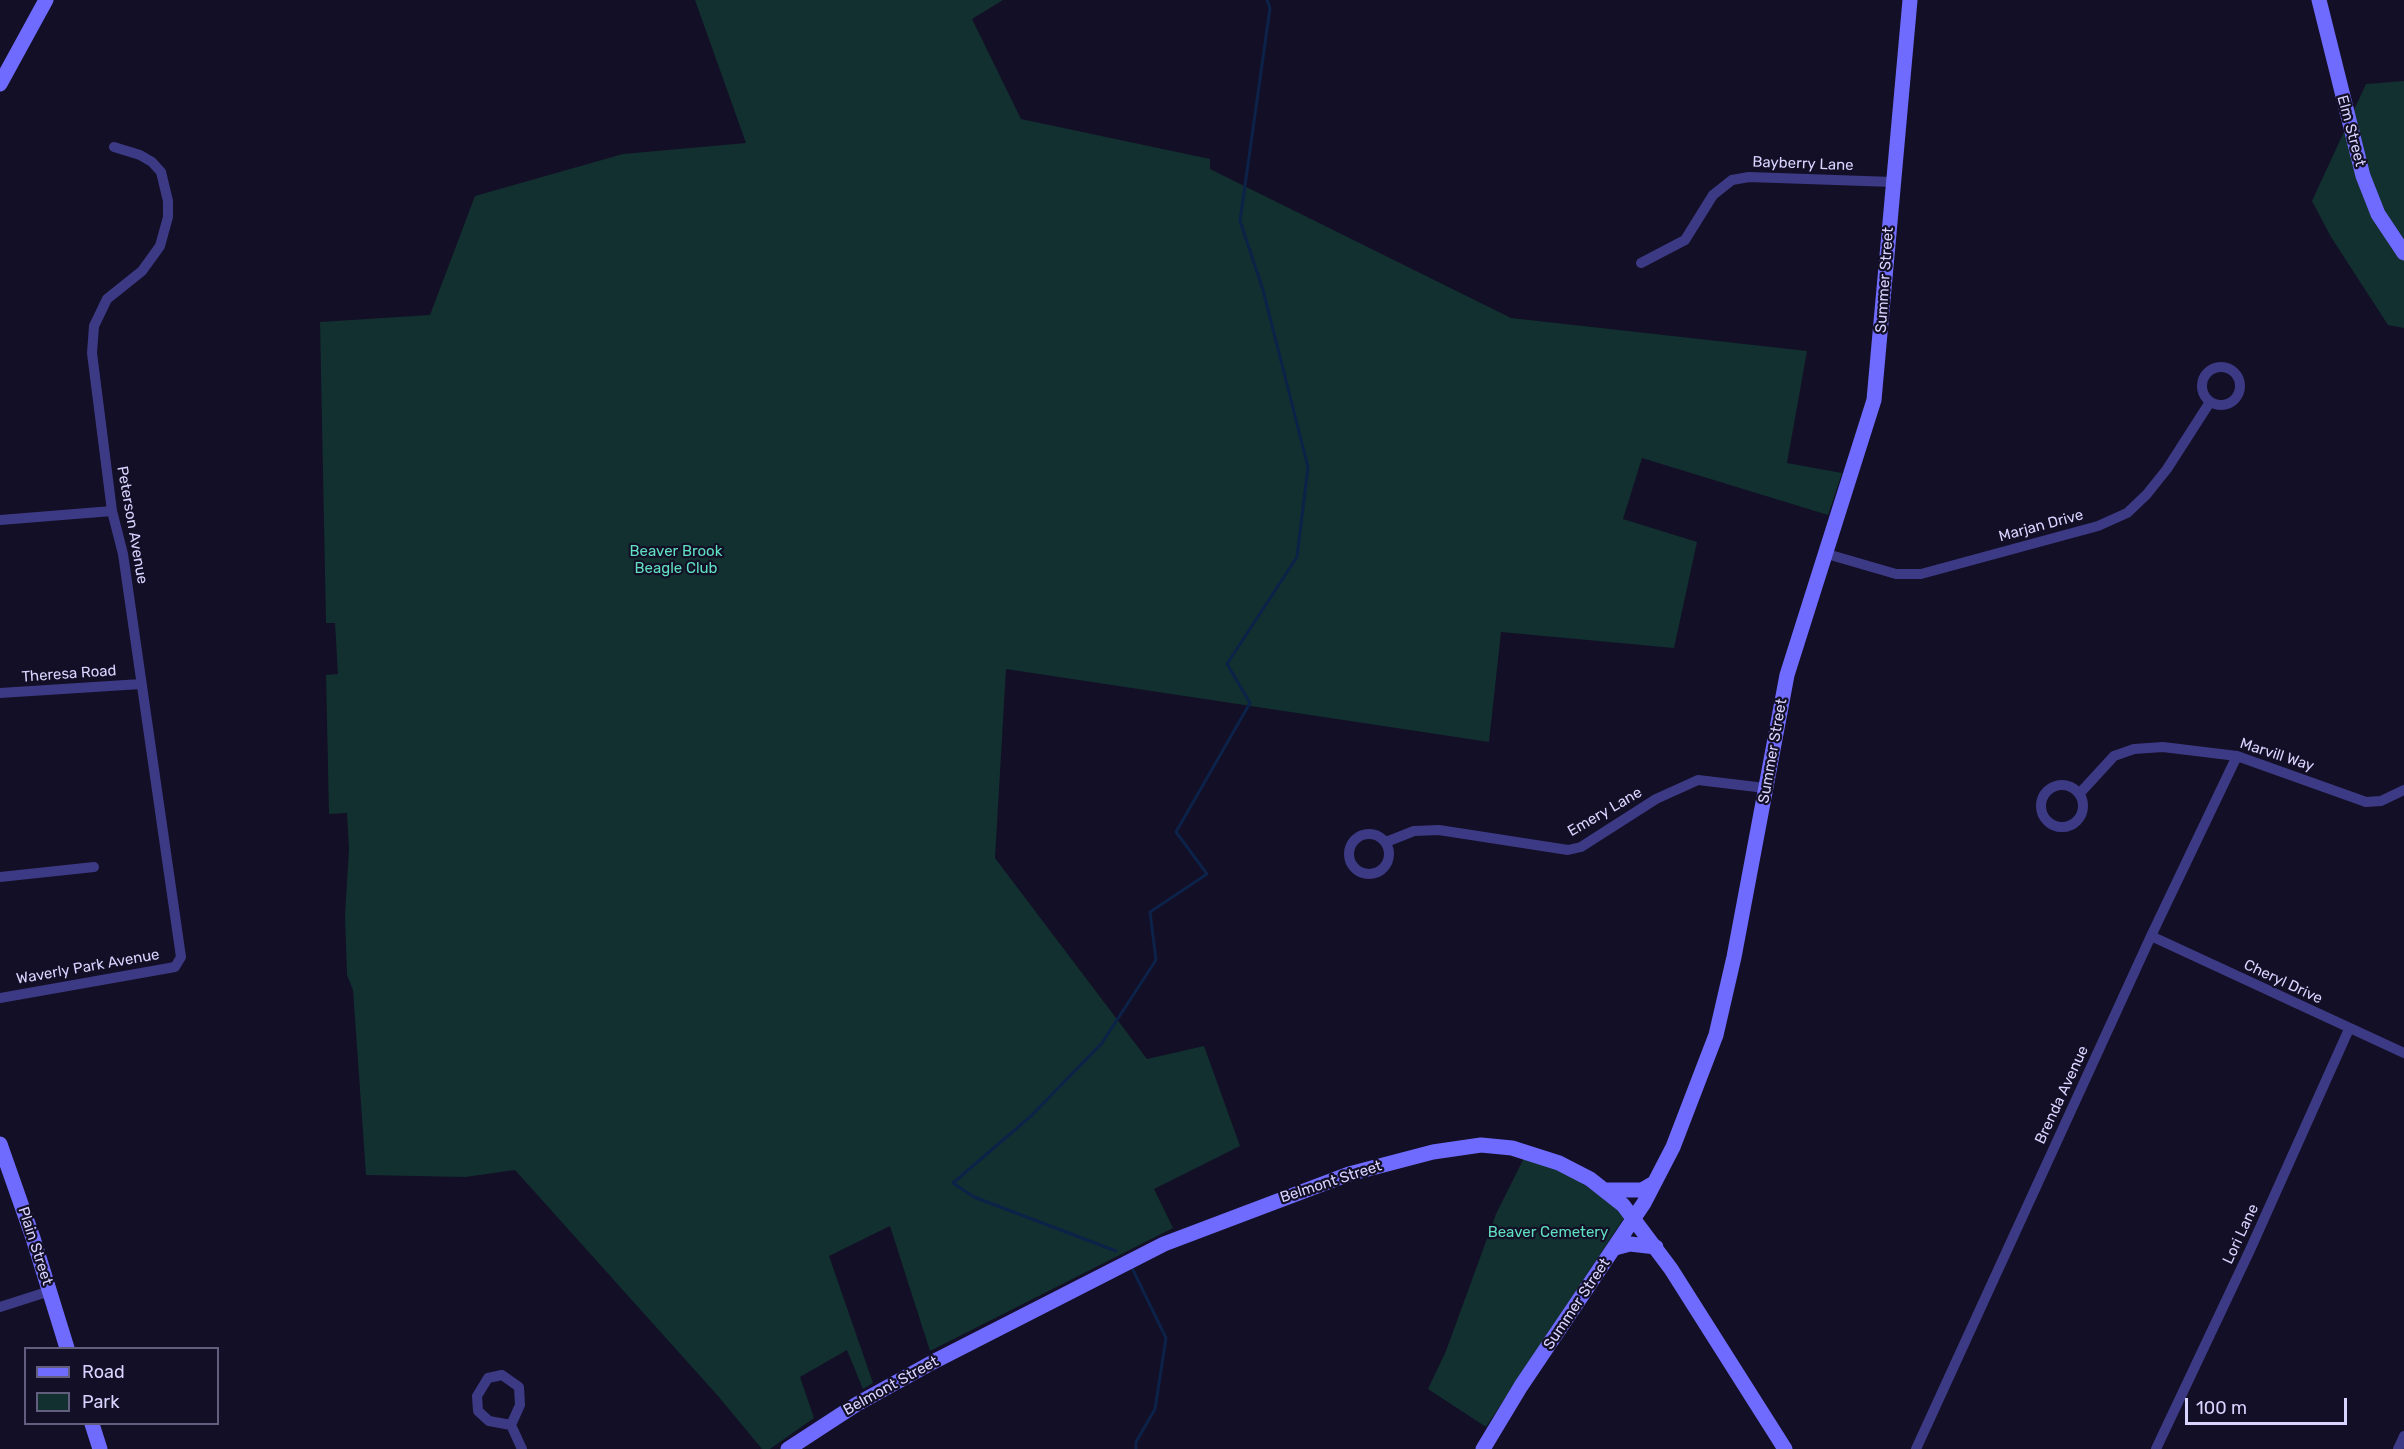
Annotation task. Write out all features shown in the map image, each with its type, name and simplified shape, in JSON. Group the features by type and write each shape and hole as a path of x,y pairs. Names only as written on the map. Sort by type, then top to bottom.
{"street":[{"path":"0,84 46,0"},
{"name":"Summer Street","path":"1483,1449 1521,1386 1636,1218 1673,1147 1716,1035 1734,957 1787,675 1864,438 1877,384 1910,0"},
{"name":"Elm Street","path":"2319,0 2363,176 2378,214 2404,253"},
{"name":"Peterson Avenue","path":"114,147 140,155 152,162 164,178 168,201 167,224 160,246 142,272 107,299 99,312 92,339 112,511 123,554 181,957 179,962"},
{"name":"Bayberry Lane","path":"1641,263 1685,240 1713,195 1732,180 1749,177 1893,182"},
{"name":"Marjan Drive","path":"1827,554 1896,574 1921,574 2098,526 2127,513 2147,494 2167,469 2210,402"},
{"path":"0,520 112,511"},
{"name":"Theresa Road","path":"0,693 141,684"},
{"name":"Marvill Way","path":"2080,793 2114,756 2134,749 2163,747 2237,756 2366,802 2381,801 2404,790"},
{"name":"Brenda Avenue","path":"1916,1449 2151,936 2237,756"},
{"name":"Emery Lane","path":"1386,842 1414,831 1439,830 1568,850 1581,847 1656,799 1698,780 1765,788"},
{"path":"2068,785 2080,793 2084,806 2079,819 2074,824 2061,827 2048,822 2041,809 2044,796 2054,786 2068,785"},
{"path":"0,877 94,867"},
{"name":"Cheryl Drive","path":"2151,936 2404,1053"},
{"name":"Waverly Park Avenue","path":"0,998 175,968 179,962"},
{"name":"Lori Lane","path":"2156,1449 2250,1250 2349,1029"},
{"name":"Plain Street","path":"0,1144 67,1347"},
{"name":"Belmont Street","path":"788,1449 857,1404 933,1362 1146,1253 1192,1232 1341,1177 1433,1152 1496,1145 1543,1156 1590,1179 1606,1190 1636,1218 1785,1449"},
{"path":"1606,1190 1641,1190 1654,1183"},
{"path":"1615,1248 1630,1244 1656,1247"},
{"path":"0,1307 50,1291"},
{"path":"511,1425 489,1421 478,1411 477,1396 488,1378 502,1375 519,1387 520,1405 511,1425 522,1449"},
{"path":"92,1425 100,1449"},
{"path":"2398,1449 2404,1436"}],"green space":[{"name":"Beaver Brook Beagle Club","path":"695,0 1003,0 972,19 1021,119 1210,159 1210,169 1511,318 1807,351 1787,463 1842,473 1828,515 1642,458 1623,519 1697,542 1674,648 1501,632 1489,742 1006,669 995,858 1147,1059 1204,1046 1240,1146 1154,1189 1173,1228 930,1351 890,1226 829,1256 873,1383 863,1389 847,1350 800,1377 814,1418 770,1449 762,1449 718,1396 515,1170 465,1177 366,1175 353,990 347,975 345,915 349,849 347,813 329,814 326,675 338,674 335,623 326,623 320,322 430,315 475,196 623,154 746,143"},
{"path":"2404,81 2404,328 2388,325 2331,237 2312,201 2366,84"},
{"name":"Beaver Cemetery","path":"1525,1156 1573,1177 1622,1211 1624,1218 1486,1427 1428,1389 1446,1351 1496,1214"}],"waterway":[{"path":"1116,1251 974,1197 953,1183 1031,1116 1102,1043 1156,960 1150,912 1207,874 1176,832 1250,703 1227,664 1297,557 1308,467 1263,290 1240,221 1270,8 1267,0"},
{"path":"1133,1270 1166,1338 1155,1409 1136,1442 1136,1449"}]}
